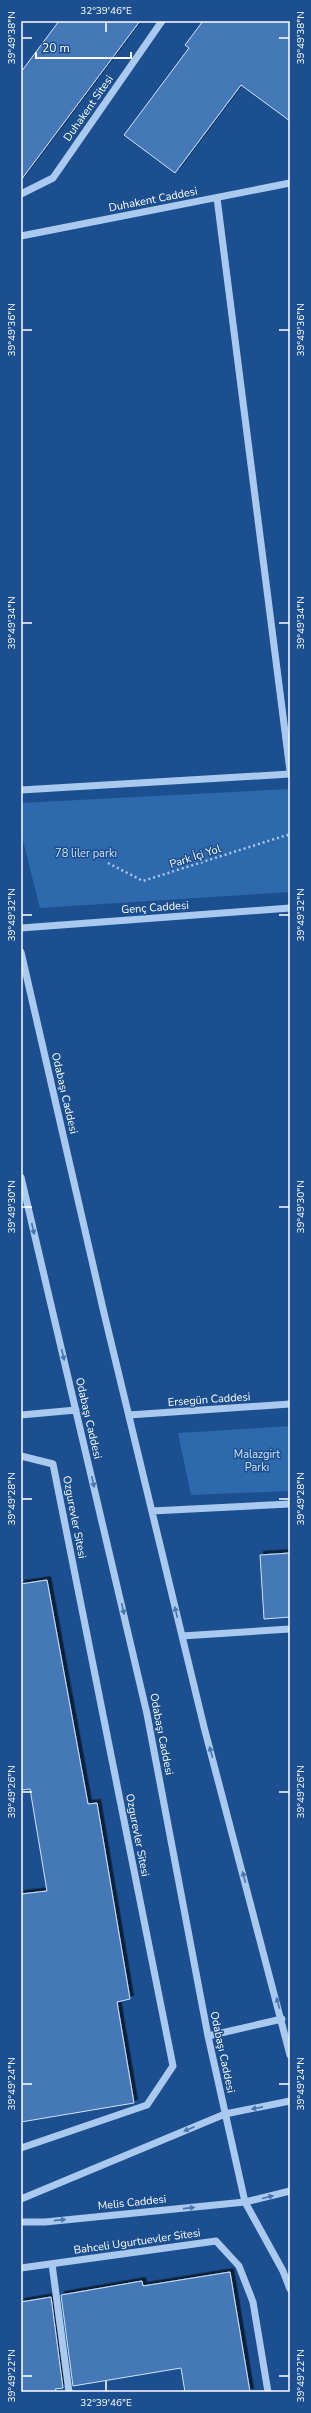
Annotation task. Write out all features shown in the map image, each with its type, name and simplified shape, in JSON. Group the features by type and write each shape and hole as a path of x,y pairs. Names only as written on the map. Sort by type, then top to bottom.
{"street":[{"name":"Duhakent Sitesi","path":"21,194 53,178 162,21"},
{"name":"Duhakent Caddesi","path":"21,236 290,183"},
{"path":"21,790 290,773 217,198"},
{"name":"Genç Caddesi","path":"21,928 290,908"},
{"name":"Odabaşı Caddesi","path":"21,952 182,1636 290,2054"},
{"name":"Odabaşı Caddesi","path":"21,1177 148,1714 208,2036 245,2202 283,2271 290,2289"},
{"name":"Ersegün Caddesi","path":"129,1415 290,1404"},
{"path":"21,1415 76,1410"},
{"name":"Ozgurevler Sitesi","path":"21,1456 53,1464 173,2066 148,2105 21,2148"},
{"path":"152,1511 290,1504"},
{"path":"182,1636 290,1629"},
{"path":"208,2036 282,2019"},
{"path":"21,2199 225,2114 290,2101"},
{"name":"Melis Caddesi","path":"21,2222 45,2222 245,2202 290,2191"},
{"name":"Bahceli Ugurtuevler Sitesi","path":"52,2264 216,2241 239,2266 253,2302 268,2392"},
{"path":"21,2268 52,2264 69,2392"}],"path":[{"name":"Park İçi Yol","path":"108,863 143,881 287,835 290,836"}],"green space":[{"name":"78 liler parkı","path":"290,789 290,892 40,908 21,833 21,803"},
{"name":"Malazgirt Parkı","path":"290,1426 290,1491 191,1495 178,1433"}],"building":[{"path":"59,21 140,21 21,180 21,72"},
{"path":"203,21 290,21 290,121 241,85 175,173 124,135 189,48 185,45"},
{"path":"290,1553 290,1617 264,1619 260,1555"},
{"path":"47,1580 88,1804 97,1803 130,1999 117,2002 134,2103 21,2122 21,1894 47,1891 30,1789 21,1790 21,1584"},
{"path":"230,2272 250,2392 185,2392 181,2368 73,2386 61,2295 142,2281 143,2286"},
{"path":"51,2297 63,2388 55,2389 56,2392 21,2392 21,2302"}]}
